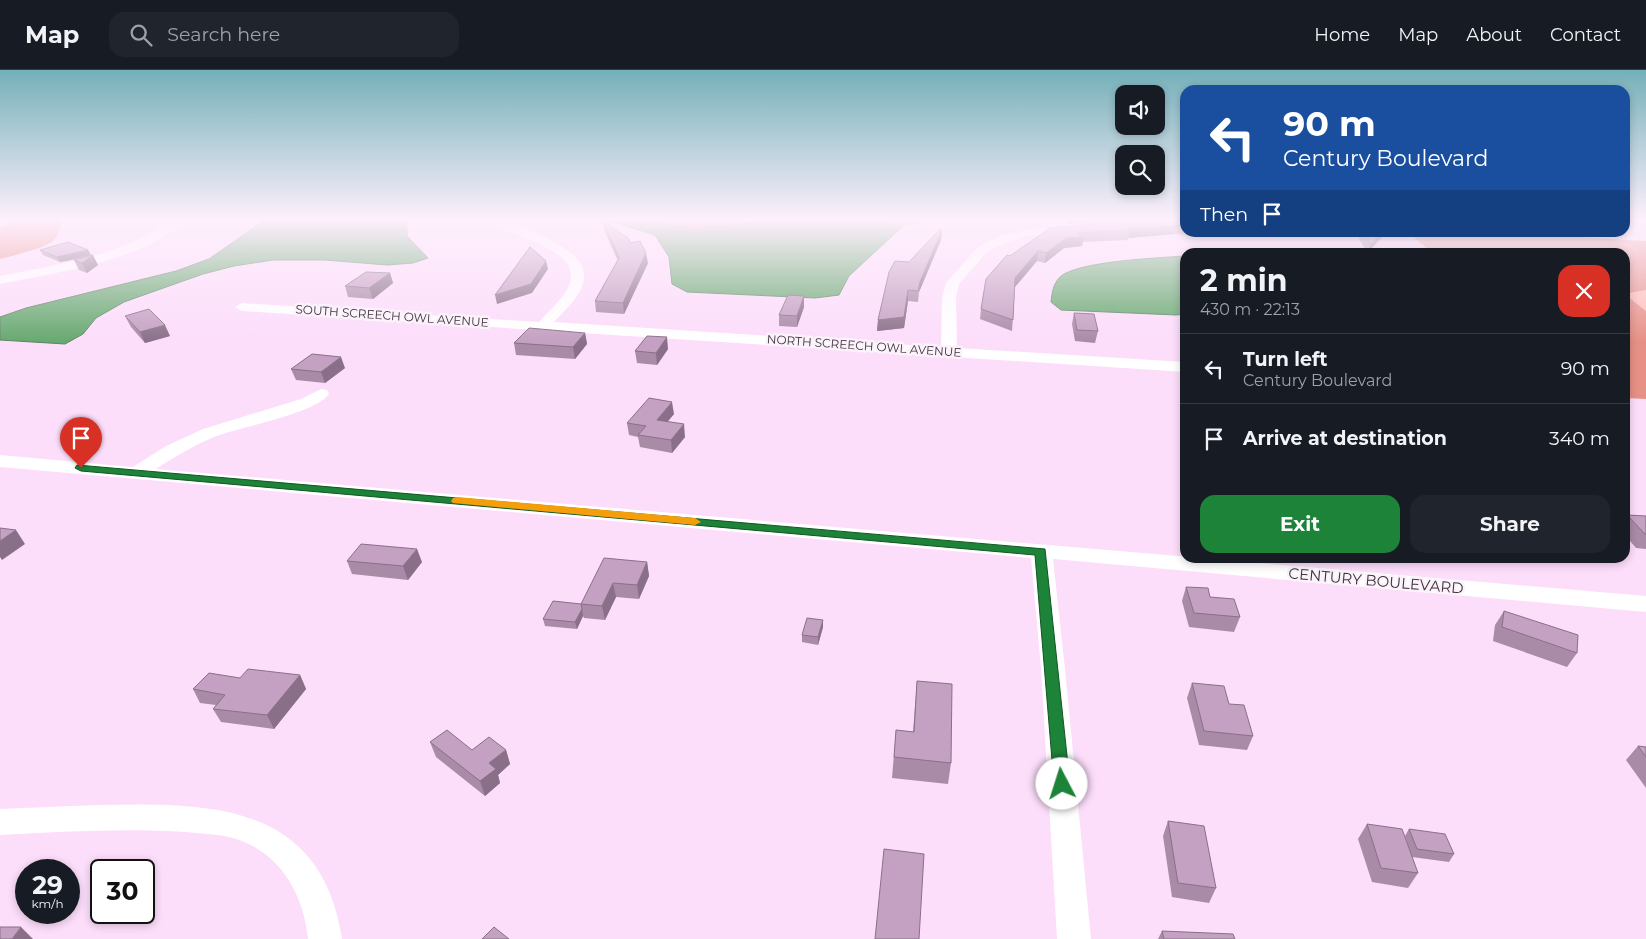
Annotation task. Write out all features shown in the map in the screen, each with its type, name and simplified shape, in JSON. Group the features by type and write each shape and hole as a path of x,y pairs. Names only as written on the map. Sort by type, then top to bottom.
{"street":[{"path":"0,280 84,261"},
{"path":"542,326 575,286 576,268 571,261"},
{"path":"949,351 948,298 953,283 973,261"},
{"name":"SOUTH SCREECH OWL AVENUE","path":"242,307 542,326"},
{"name":"NORTH SCREECH OWL AVENUE","path":"542,326 1180,366"},
{"path":"136,473 172,450 209,433 307,403 320,394"},
{"name":"CENTURY BOULEVARD","path":"0,461 1643,606"},
{"path":"1041,552 1053,670 1074,939"},
{"path":"0,822 161,817 229,824 256,833 279,847 298,865 311,888 325,939"}],"shaded area":[{"path":"205,261 269,261 234,266 203,274 124,302 96,318 83,334 65,344 0,340 0,317 26,308 176,271"},
{"path":"332,261 420,261 387,265"},
{"path":"669,261 866,261 849,276 839,295 815,298 687,292 672,284"},
{"path":"1119,261 1180,261 1180,315 1061,310 1051,302 1052,292 1060,277 1083,267"},
{"path":"1630,261 1646,261 1646,290 1630,293"},
{"path":"1646,290 1646,311 1630,298 1630,293"},
{"path":"1630,298 1646,311 1646,399 1630,398"}],"building":[{"path":"520,261 546,261 531,284 495,295"},
{"path":"618,261 643,261 623,303 595,301"},
{"path":"895,261 929,261 918,291 908,290 904,317 878,320 889,272"},
{"path":"1002,261 1030,261 1015,278 1013,320 981,309 986,279"},
{"path":"366,272 390,273 369,288 345,286"},
{"path":"788,295 804,296 797,316 779,315"},
{"path":"149,309 165,325 140,332 125,316"},
{"path":"1074,313 1094,314 1098,331 1077,330"},
{"path":"529,328 585,333 573,347 514,343"},
{"path":"647,336 667,337 656,353 635,351"},
{"path":"312,354 341,357 321,372 291,369"},
{"path":"649,398 672,402 657,420 684,424 671,440 638,435 646,426 627,423"},
{"path":"1630,515 1646,516 1645,534 1630,518"},
{"path":"0,528 16,530 0,541"},
{"path":"361,544 417,549 403,566 347,561"},
{"path":"604,558 647,562 637,585 613,583 602,606 581,604"},
{"path":"1186,587 1208,588 1210,597 1234,599 1240,617 1194,613"},
{"path":"553,601 581,604 582,609 575,622 543,619"},
{"path":"1504,611 1578,635 1577,653 1502,627"},
{"path":"807,618 823,620 818,637 802,635"},
{"path":"248,669 300,675 267,715 213,709 225,695 193,689 209,673 240,678"},
{"path":"917,681 952,684 951,763 894,757 896,730 914,732"},
{"path":"1192,683 1224,686 1229,704 1244,705 1253,736 1204,731"},
{"path":"447,730 472,750 489,737 506,750 489,763 496,769 480,781 430,742"},
{"path":"1638,746 1646,747 1646,757"},
{"path":"1168,821 1204,826 1216,888 1178,883"},
{"path":"1367,824 1402,829 1418,873 1381,868"},
{"path":"1409,829 1445,834 1454,854 1417,849"},
{"path":"884,849 924,854 919,939 875,939"},
{"path":"0,927 21,927 12,939 0,939"},
{"path":"494,927 509,939 482,939"},
{"path":"1162,931 1233,934 1235,939 1164,939"}],"slow traffic":[{"path":"457,501 695,522"}],"route":[{"path":"81,468 1041,552 1062,784"}]}
